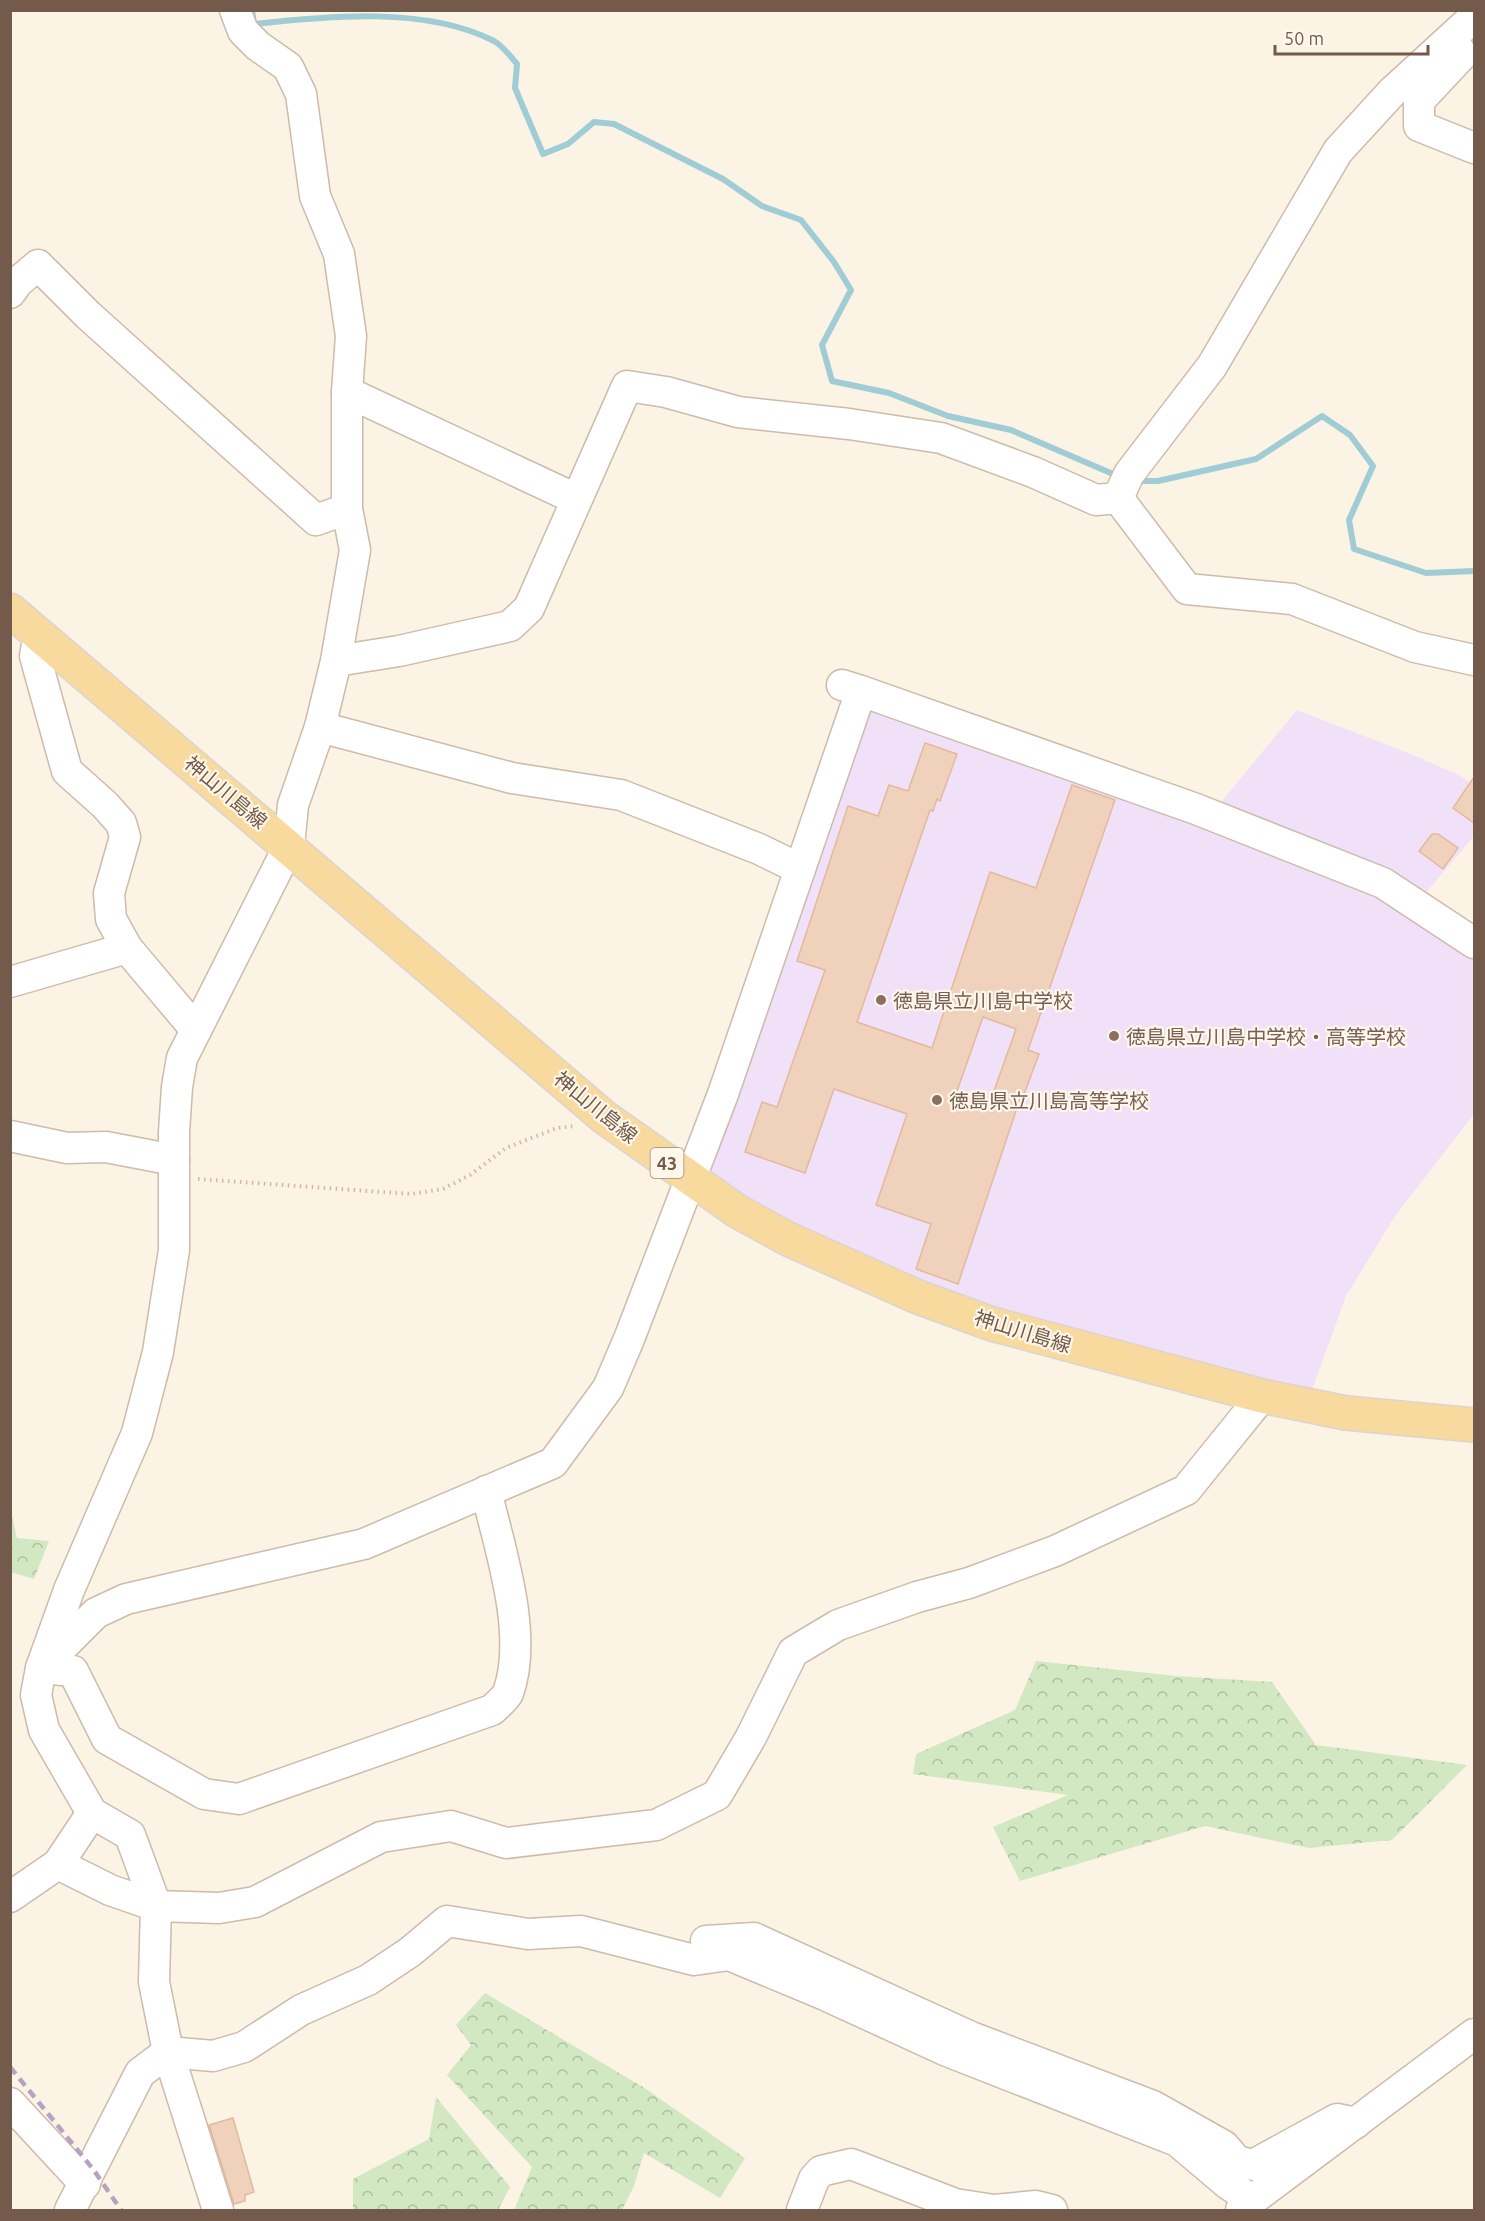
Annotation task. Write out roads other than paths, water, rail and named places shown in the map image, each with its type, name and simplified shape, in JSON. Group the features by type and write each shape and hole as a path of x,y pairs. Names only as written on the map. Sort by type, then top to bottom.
{"main road":[{"name":"神山川島線","path":"10,609 290,846 604,1117 737,1211 788,1239 918,1297 992,1324 1262,1396 1346,1413 1474,1425"}],"street":[{"path":"218,2211 168,2052 154,1982 156,1906 130,1835 92,1813 44,1730 36,1695 41,1668 69,1590 137,1433 158,1352 174,1250 177,1087 182,1058 290,846 293,805 320,727 336,661 355,550 347,509 347,392 351,336 339,254 315,196 301,94 288,67 258,46 243,31 235,10"},
{"path":"336,661 399,651 510,626 529,608 627,386 666,392 738,412 849,424 941,438 1033,472 1096,500 1123,486 1212,366 1338,151 1393,91 1474,17"},
{"path":"1452,38 1462,55 1419,101 1419,126 1474,148"},
{"path":"10,293 18,282 38,265 88,315 316,520 347,509"},
{"path":"347,392 576,499"},
{"path":"1123,486 1186,589 1292,599 1415,647 1474,660"},
{"path":"39,634 35,656 67,771 105,805 121,823 125,837 109,893 111,919 127,948 196,1030"},
{"path":"41,1668 96,1613 126,1599 364,1544 553,1463 608,1388 723,1094 800,869 852,688 1196,809 1383,883 1474,943"},
{"path":"320,727 512,778 621,795 759,849 800,869"},
{"path":"10,982 127,948"},
{"path":"10,1136 67,1148 106,1147 175,1168"},
{"path":"58,1864 110,1890 156,1906 219,1908 255,1902 381,1837 451,1826 506,1843 656,1825 717,1795 751,1737 793,1652 838,1625 917,1597 969,1583 1056,1551 1186,1490 1262,1396"},
{"path":"41,1668 73,1671 107,1739 204,1794 239,1799 492,1710 507,1695 515,1648 512,1602 486,1491"},
{"path":"10,1897 58,1864 92,1813"},
{"path":"70,2211 140,2073 168,2052 213,2056 244,2046 301,2010 368,1980 410,1952 447,1921 528,1934 581,1931 614,1921 698,1941 754,1938 971,2037 1153,2106 1224,2145 1237,2161 1253,2165 1337,2119 1356,2123"},
{"path":"581,1931 694,1960 729,1955 825,1995 947,2051 1177,2141 1228,2184 1247,2205 1474,2034"},
{"path":"10,2103 85,2184"},
{"path":"802,2211 814,2179 821,2171 850,2164 955,2204 994,2210 1036,2206 1052,2211"}],"waterway":[{"path":"252,10 254,24 313,18 376,16 408,18 438,22 494,41 517,64 515,88 543,154 568,144 594,122 614,124 723,179 762,206 801,220 834,262 851,290 822,345 832,381 889,393 948,416 1011,430 1120,477"},
{"path":"1136,481 1158,481 1256,459 1322,416 1350,435 1373,466 1349,520 1354,549 1426,573 1474,571"}],"railway":[{"path":"10,2067 93,2169 121,2210"}],"place":[{"name":"徳島県立川島中学校","path":"881,1000"},
{"name":"徳島県立川島中学校・高等学校","path":"1114,1036"},
{"name":"徳島県立川島高等学校","path":"937,1100"}]}
